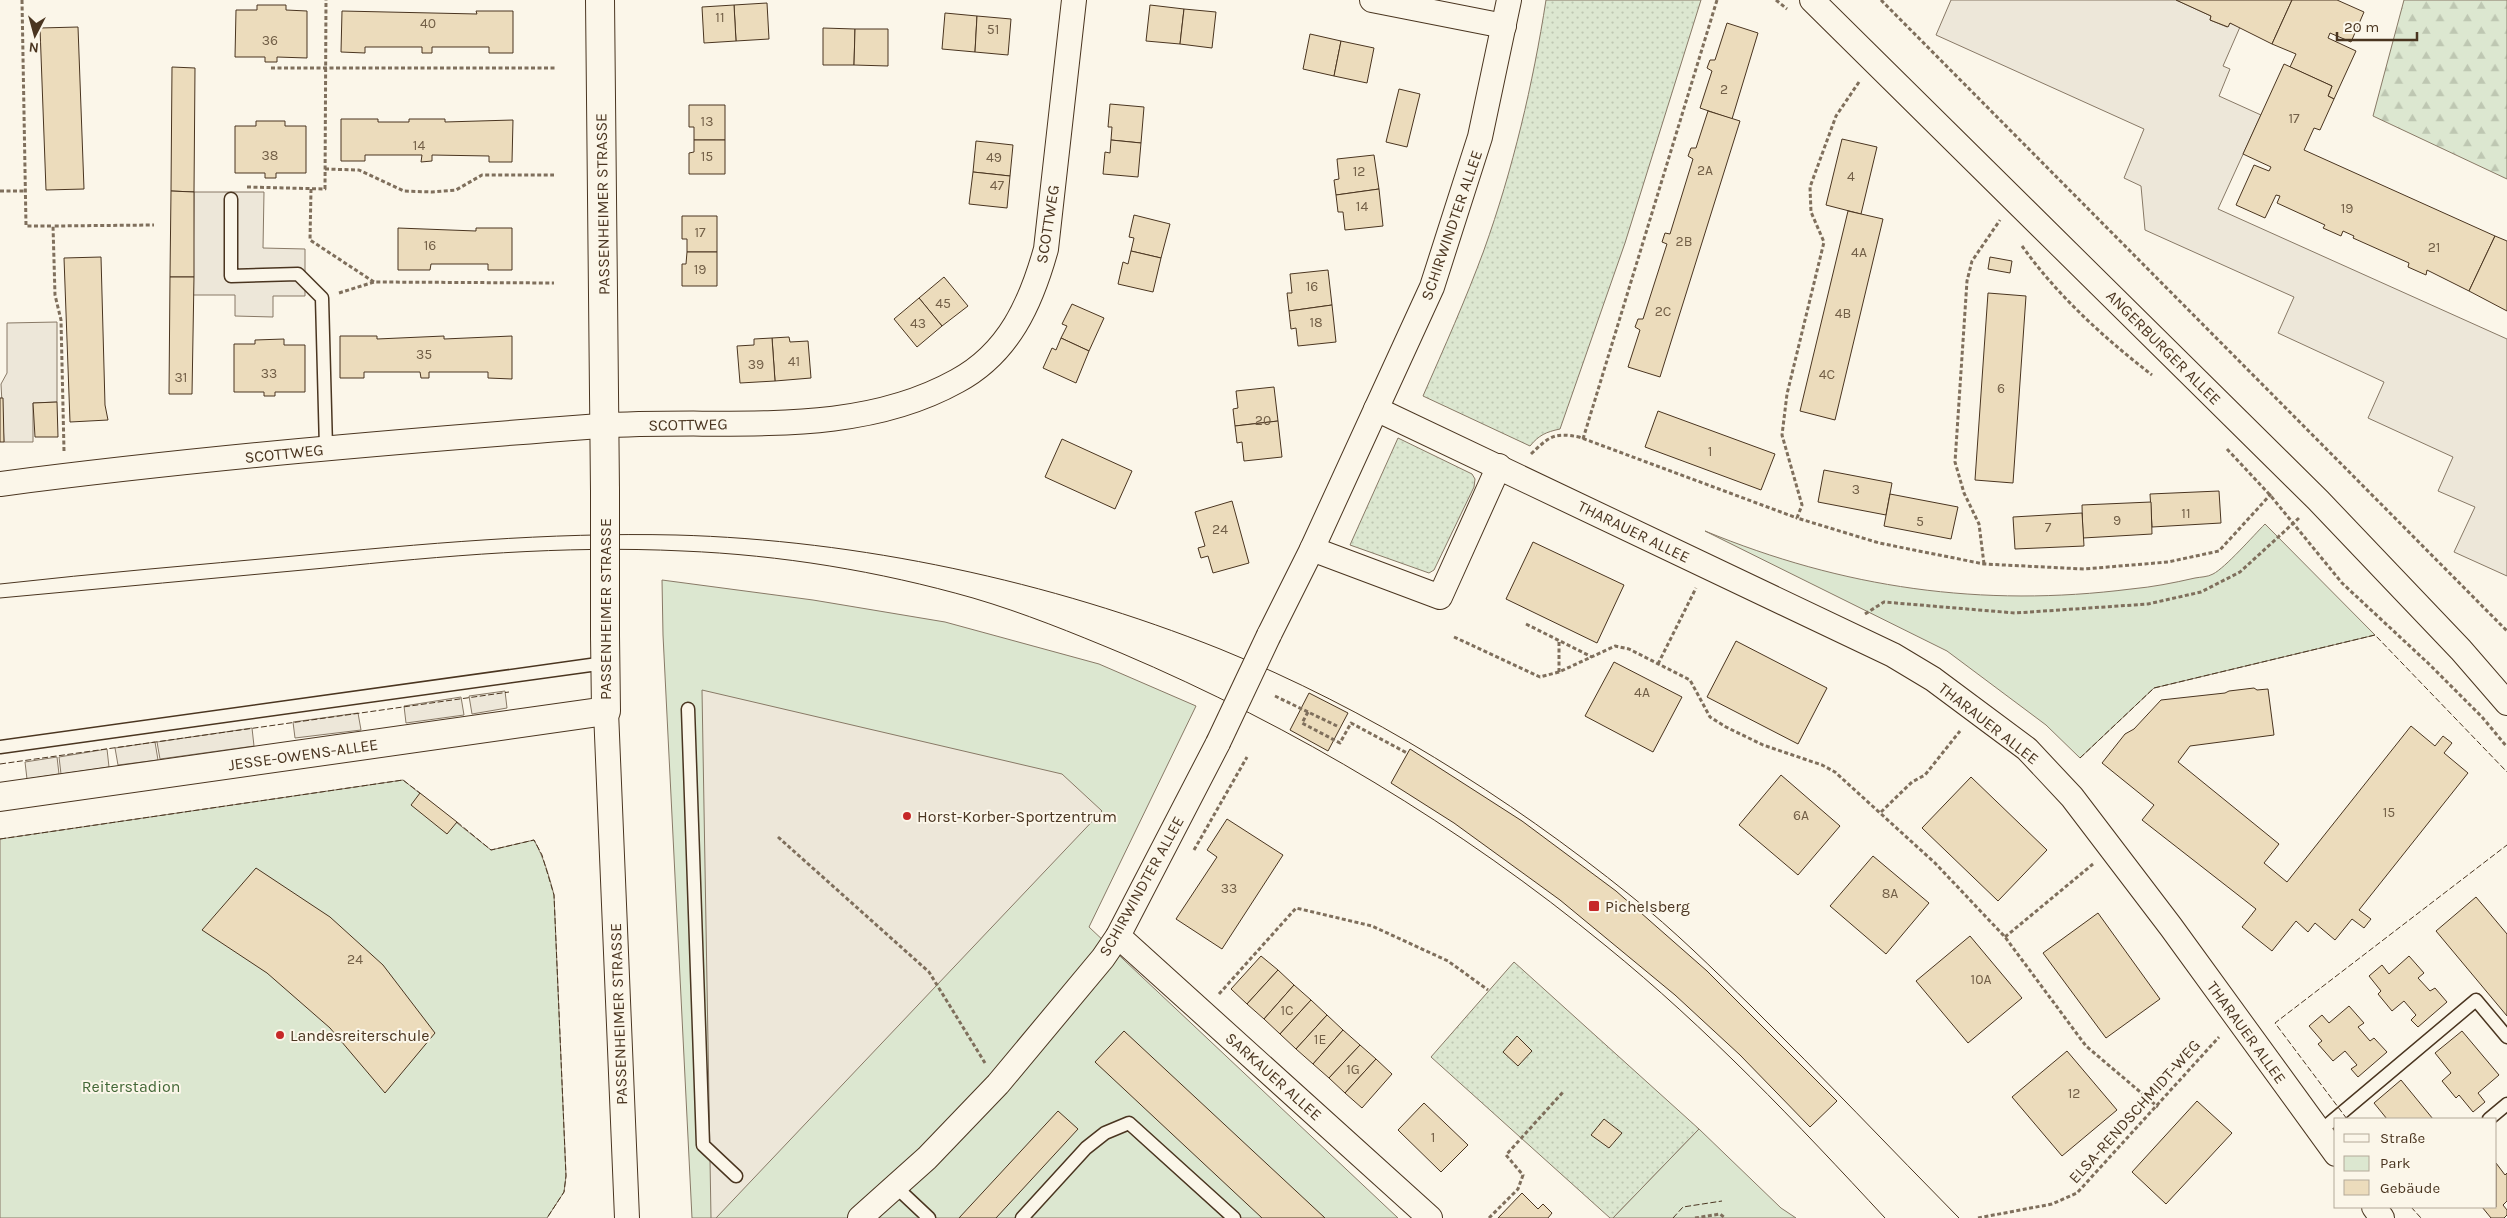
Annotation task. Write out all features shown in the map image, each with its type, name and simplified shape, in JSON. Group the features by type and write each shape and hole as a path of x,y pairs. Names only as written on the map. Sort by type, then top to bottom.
{"street":[{"name":"PASSENHEIMER STRASSE","path":"600,0 606,711 627,1218"},
{"name":"SCOTTWEG","path":"0,484 326,448 604,426 800,421 870,414 917,399 957,381 983,365 1004,341 1021,316 1035,289 1046,249 1074,0"},
{"path":"1372,0 1504,26"},
{"name":"SCHIRWINDTER ALLEE","path":"860,1218 927,1158 998,1084 1103,958 1118,936 1218,743 1312,550 1432,287 1480,137 1509,0"},
{"name":"ANGERBURGER ALLEE","path":"1803,7 2016,201 2318,500 2461,650 2507,703"},
{"name":"THARAUER ALLEE","path":"1376,409 1893,655 1933,678 2027,749 2072,796 2171,927 2334,1151"},
{"path":"1312,550 1440,597 1498,466"},
{"name":"JESSE-OWENS-ALLEE","path":"0,797 606,711"},
{"name":"SARKAUER ALLEE","path":"1118,936 1430,1218"}],"lane":[{"path":"231,199 231,276 298,274 322,298 326,448"},
{"path":"0,747 605,663"},
{"path":"688,709 702,1145 736,1176"},
{"path":"2336,1118 2476,1000 2507,1037"},
{"path":"2490,1118 2507,1104"},
{"path":"2319,1132 2334,1119"},
{"path":"1022,1218 1086,1148 1105,1133 1130,1123 1234,1218"},
{"path":"896,1187 929,1218"}],"path":[{"path":"22,0 26,226 154,225"},
{"path":"231,199 232,187 325,189 326,0"},
{"path":"1583,439 1717,0"},
{"path":"1776,0 1803,7"},
{"path":"1882,0 2507,632"},
{"path":"271,68 555,68"},
{"path":"1854,74 1867,87"},
{"path":"1796,518 1802,505 1782,435 1787,394 1824,242 1811,212 1810,186 1836,116 1860,80"},
{"path":"325,169 359,170 404,191 432,192 456,190 482,175 554,174"},
{"path":"311,189 310,240 374,282"},
{"path":"0,191 26,191"},
{"path":"1984,564 1979,524 1964,493 1955,462 1967,281 1972,261 2000,220 2016,201"},
{"path":"1992,213 2006,227"},
{"path":"53,226 55,295 61,320 64,453"},
{"path":"2019,241 2037,267 2114,346 2158,379"},
{"path":"322,298 374,282 554,283"},
{"path":"1531,454 1549,437 1561,434 1583,439 1796,518 1879,543 1984,564 2084,569 2168,562 2219,551 2290,473"},
{"path":"2224,446 2270,495 2342,583 2429,664 2482,717 2507,747"},
{"path":"1864,614 1884,602 2015,614 2148,604 2201,592 2240,572 2318,500"},
{"path":"1658,664 1696,588"},
{"path":"1526,624 1592,657"},
{"path":"1454,637 1540,677 1559,672 1615,646 1629,649 1690,680 1710,717 1763,745 1822,765 1835,772 1935,863 2005,937 2086,1046 2158,1107"},
{"path":"1559,641 1559,672"},
{"path":"1275,696 1337,726"},
{"path":"1308,712 1302,723 1340,743 1351,723 1407,753"},
{"path":"1881,812 1912,782 1925,775 1962,729"},
{"path":"778,837 929,972 998,1084"},
{"path":"2005,937 2093,863"},
{"path":"1204,1012 1296,908 1372,926 1448,961 1488,990"},
{"name":"ELSA-RENDSCHMIDT-WEG","path":"1978,1218 2052,1204 2077,1193 2158,1107 2219,1037"},
{"path":"1490,1218 1518,1189 1523,1175 1506,1155 1563,1092"},
{"path":"1695,1218 1720,1214 1725,1218"}],"green space":[{"path":"1546,0 1701,0 1625,243 1560,429 1543,434 1530,446 1423,396 1477,268 1504,189 1528,95"},
{"path":"2404,0 2507,0 2507,179 2373,116"},
{"path":"1398,438 1472,474 1475,479 1474,487 1434,570 1429,573 1350,545"},
{"path":"2265,524 2375,635 2154,688 2080,758 2046,725 1947,651 1705,531 1757,551 1809,567 1861,579 1967,594 2021,596 2076,594 2139,588 2209,576 2225,565"},
{"name":"Horst-Korber-Sportzentrum","path":"662,580 813,600 945,622 1099,664 1196,706 1089,927 1398,1218 692,1218 663,635"},
{"name":"Landesreiterschule","path":"403,780 491,850 534,840 546,867 554,895 566,1176 564,1192 547,1218 0,1218 0,839"},
{"path":"1514,962 1699,1129 1613,1218 1610,1218 1431,1057"},
{"path":"1699,1129 1781,1208 1796,1218 1613,1218"}],"shaded area":[{"path":"1951,0 2176,0 2211,16 2210,20 2227,27 2230,23 2240,27 2223,66 2230,69 2219,96 2261,115 2218,209 2507,339 2507,576 2454,552 2475,507 2438,491 2453,457 2368,418 2384,382 2278,333 2294,297 2145,230 2141,186 2124,178 2144,129 1936,35"},
{"path":"194,192 264,192 263,248 305,249 305,296 273,296 273,317 235,316 235,295 193,295"},
{"path":"57,322 57,402 33,403 33,442 4,442 1,384 7,373 7,323"},
{"path":"702,690 1062,774 1102,811 716,1218 711,1218"},
{"path":"505,691 507,708 472,714 469,696"},
{"path":"461,697 464,715 406,723 404,706"},
{"path":"358,713 361,730 295,738 293,722"},
{"path":"252,728 254,746 160,759 157,742"},
{"path":"155,742 158,760 118,765 115,748"},
{"path":"107,749 109,767 61,774 59,757"},
{"path":"57,757 59,774 27,779 25,762"}],"building":[{"path":"2176,0 2292,0 2272,44 2230,23 2228,27 2210,20 2211,16"},
{"path":"2292,0 2337,0 2364,12 2351,42 2330,33 2328,38 2356,51 2334,99 2328,96 2332,86 2290,67 2296,54 2272,44"},
{"path":"767,3 769,39 736,41 734,5"},
{"path":"257,5 286,5 286,10 307,11 307,58 277,57 277,62 265,62 265,57 235,57 236,10 257,10"},
{"path":"734,5 736,41 704,43 702,7"},
{"path":"1150,5 1184,9 1180,44 1146,41"},
{"path":"1184,9 1216,12 1212,48 1180,44"},
{"path":"342,11 477,14 476,11 513,11 513,53 489,53 489,47 432,47 432,53 422,53 422,47 365,47 365,53 341,52"},
{"path":"945,13 977,16 975,52 942,49"},
{"path":"977,16 1011,19 1008,55 975,52"},
{"path":"1727,23 1758,33 1732,119 1700,108 1712,71 1707,68 1710,60 1715,60"},
{"path":"78,27 84,189 46,190 40,28"},
{"path":"823,28 855,29 854,65 823,65"},
{"path":"855,29 888,29 888,66 854,65"},
{"path":"1310,34 1341,41 1334,76 1303,69"},
{"path":"1341,41 1374,48 1367,83 1334,76"},
{"path":"2284,64 2332,86 2328,96 2334,99 2320,130 2314,128 2304,150 2495,236 2469,291 2427,270 2426,275 2408,267 2409,263 2353,238 2354,236 2343,231 2341,236 2323,228 2325,225 2277,203 2280,196 2276,195 2265,218 2236,205 2254,165 2269,171 2271,167 2243,154"},
{"path":"172,67 195,68 194,192 171,191"},
{"path":"1399,89 1420,94 1407,147 1386,142"},
{"path":"1110,104 1144,107 1141,143 1111,140 1112,127 1108,127"},
{"path":"689,105 725,105 725,140 694,140 694,127 689,127"},
{"path":"1708,111 1740,121 1660,377 1628,367 1640,330 1635,327 1638,319 1643,319 1667,244 1662,242 1665,233 1670,234 1693,159 1688,156 1691,148 1696,148"},
{"path":"341,119 378,119 378,122 409,122 409,119 445,119 445,122 513,120 512,162 489,162 489,156 432,155 432,161 421,162 422,155 365,155 365,161 341,161"},
{"path":"256,121 285,121 285,126 306,126 306,173 276,173 276,178 265,178 265,173 235,173 235,126 256,126"},
{"path":"1842,139 1877,147 1861,214 1826,205"},
{"path":"694,140 725,140 725,174 689,174 689,153 694,152"},
{"path":"1111,140 1141,143 1138,177 1103,174 1105,152 1110,153"},
{"path":"976,141 1013,145 1010,176 973,172"},
{"path":"1374,155 1379,189 1336,195 1334,180 1339,179 1337,159"},
{"path":"973,172 1010,176 1007,208 969,204"},
{"path":"1379,189 1383,226 1345,230 1343,212 1338,212 1336,195"},
{"path":"171,191 194,192 194,277 170,277"},
{"path":"1848,211 1883,219 1835,420 1800,411"},
{"path":"1134,215 1170,224 1161,258 1131,251 1134,238 1129,237"},
{"path":"682,216 717,216 717,252 687,252 687,239 682,239"},
{"path":"398,228 476,231 476,228 512,228 512,270 488,270 488,264 431,264 430,270 398,270"},
{"path":"2495,236 2507,241 2507,311 2469,291"},
{"path":"1131,251 1161,258 1153,292 1118,284 1123,262 1128,264"},
{"path":"687,252 717,252 717,286 682,286 682,264 686,264"},
{"path":"101,257 105,405 108,420 70,422 64,258"},
{"path":"1990,257 2012,261 2010,273 1988,269"},
{"path":"1328,270 1332,305 1289,311 1287,293 1292,293 1290,274"},
{"path":"170,277 194,277 192,394 169,394"},
{"path":"944,277 968,306 942,326 919,298"},
{"path":"1988,293 2026,296 2013,483 1975,480"},
{"path":"919,298 942,326 917,347 894,319"},
{"path":"1072,304 1104,318 1089,351 1061,338 1067,326 1062,324"},
{"path":"1332,305 1336,342 1298,346 1296,328 1291,329 1289,311"},
{"path":"340,336 377,336 377,339 444,336 444,339 512,336 512,379 488,378 488,372 429,372 429,378 421,378 420,372 364,372 364,378 340,378"},
{"path":"789,337 790,342 808,341 811,378 775,381 772,338"},
{"path":"772,338 775,381 740,383 737,346 754,345 754,339"},
{"path":"1061,338 1089,351 1076,383 1043,368 1052,348 1056,350"},
{"path":"284,339 284,345 305,345 305,392 275,392 275,396 264,396 264,392 234,392 234,344 255,344 255,340"},
{"path":"1274,387 1278,421 1235,426 1233,409 1238,408 1236,391"},
{"path":"0,398 3,398 4,442 0,442"},
{"path":"57,402 58,437 35,437 33,403"},
{"path":"1658,411 1775,454 1761,490 1645,447"},
{"path":"1278,421 1282,457 1244,461 1242,442 1237,443 1235,426"},
{"path":"1062,439 1132,471 1115,509 1045,477"},
{"path":"1824,470 1892,483 1886,515 1818,502"},
{"path":"2219,491 2221,523 2152,527 2150,494"},
{"path":"1890,494 1958,507 1951,539 1884,526"},
{"path":"1232,501 1249,563 1213,573 1208,556 1201,558 1198,548 1205,546 1195,512"},
{"path":"2151,502 2152,534 2083,538 2082,505"},
{"path":"2082,513 2084,546 2015,549 2013,517"},
{"path":"1533,542 1624,585 1597,643 1506,599"},
{"path":"1736,641 1827,688 1798,744 1707,697"},
{"path":"1614,662 1682,697 1653,752 1585,716"},
{"path":"2254,688 2257,690 2268,689 2274,735 2190,746 2178,762 2279,844 2264,863 2287,882 2411,726 2435,746 2443,736 2452,743 2444,753 2468,773 2359,910 2371,919 2364,928 2352,919 2335,940 2315,923 2308,932 2296,921 2272,951 2242,927 2256,909 2142,820 2154,805 2102,763 2125,734 2134,729 2161,700"},
{"path":"1309,693 1348,713 1328,751 1290,730"},
{"path":"1410,749 1522,821 1616,891 1707,971 1837,1101 1810,1127 1740,1055 1675,995 1560,900 1454,823 1391,783"},
{"path":"1781,775 1840,826 1798,875 1739,825"},
{"path":"1971,777 2047,850 1998,901 1922,828"},
{"path":"420,793 457,822 447,834 411,805"},
{"path":"1227,819 1283,855 1222,949 1176,919 1217,857 1207,850"},
{"path":"1873,856 1929,903 1886,954 1830,906"},
{"path":"256,868 330,917 383,965 435,1033 385,1093 330,1028 267,973 202,930"},
{"path":"2476,897 2507,934 2507,1016 2436,931"},
{"path":"2098,913 2160,999 2106,1038 2043,953"},
{"path":"1970,936 2022,998 1968,1043 1916,981"},
{"path":"1261,956 1278,970 1247,1004 1231,989"},
{"path":"2409,956 2424,973 2418,978 2430,991 2435,988 2447,1002 2418,1027 2411,1020 2416,1015 2404,1001 2392,1011 2378,994 2381,991 2369,976 2382,965 2389,974"},
{"path":"1278,970 1294,985 1264,1019 1247,1004"},
{"path":"1294,985 1311,1000 1280,1034 1264,1019"},
{"path":"1311,1000 1327,1015 1296,1049 1280,1034"},
{"path":"2349,1006 2364,1023 2358,1027 2370,1041 2374,1038 2387,1052 2358,1077 2351,1069 2357,1065 2345,1051 2333,1061 2318,1044 2322,1041 2309,1026 2322,1015 2329,1023"},
{"path":"1327,1015 1343,1030 1313,1064 1296,1049"},
{"path":"1343,1030 1360,1045 1329,1078 1313,1064"},
{"path":"1124,1031 1325,1218 1262,1218 1095,1062"},
{"path":"2462,1031 2499,1075 2478,1093 2485,1102 2473,1112 2459,1095 2456,1098 2442,1081 2451,1073 2435,1053"},
{"path":"1517,1036 1532,1051 1518,1066 1503,1052"},
{"path":"1360,1045 1376,1059 1345,1093 1329,1078"},
{"path":"2067,1051 2117,1110 2062,1156 2012,1097"},
{"path":"1376,1059 1392,1074 1362,1108 1345,1093"},
{"path":"2401,1080 2432,1118 2386,1118 2374,1103"},
{"path":"2197,1101 2232,1133 2166,1204 2132,1172"},
{"path":"1424,1103 1468,1145 1441,1172 1398,1130"},
{"path":"1058,1111 1078,1129 996,1218 959,1218"},
{"path":"1604,1119 1622,1133 1609,1148 1591,1135"},
{"path":"2497,1164 2505,1175 2507,1173 2507,1201 2503,1205 2507,1210 2507,1215 2504,1218 2491,1218 2483,1208 2497,1208"},
{"path":"1522,1193 1538,1209 1543,1204 1552,1213 1548,1218 1498,1218"}],"tram line":[{"path":"0,584 437,543 580,535 676,535 814,545 884,555 953,568 1089,603 1220,649 1329,699 1382,727 1434,758 1535,824 1584,859 1663,922 1723,978 1959,1218"},
{"path":"0,598 414,559 593,549 720,553 793,561 865,572 937,588 992,604 1121,653 1250,713 1374,782 1493,860 1606,946 1680,1010 1785,1112 1885,1218"}],"fence":[{"path":"2080,758 2154,688 2375,635 2507,772"},
{"path":"0,764 509,692"},
{"path":"0,839 403,780 420,793"},
{"path":"457,822 491,850 534,840 542,855 554,895 566,1176 564,1192 547,1218"},
{"path":"2346,1118 2275,1023 2507,845"},
{"path":"1673,1218 1683,1207 1722,1201"},
{"path":"2412,1208 2421,1218"}],"place":[{"name":"Horst-Korber-Sportzentrum","path":"907,816"},
{"name":"Pichelsberg","path":"1594,906"},
{"name":"Landesreiterschule","path":"280,1035"}],"park label":[{"name":"Reiterstadion","path":"131,1086"}]}
